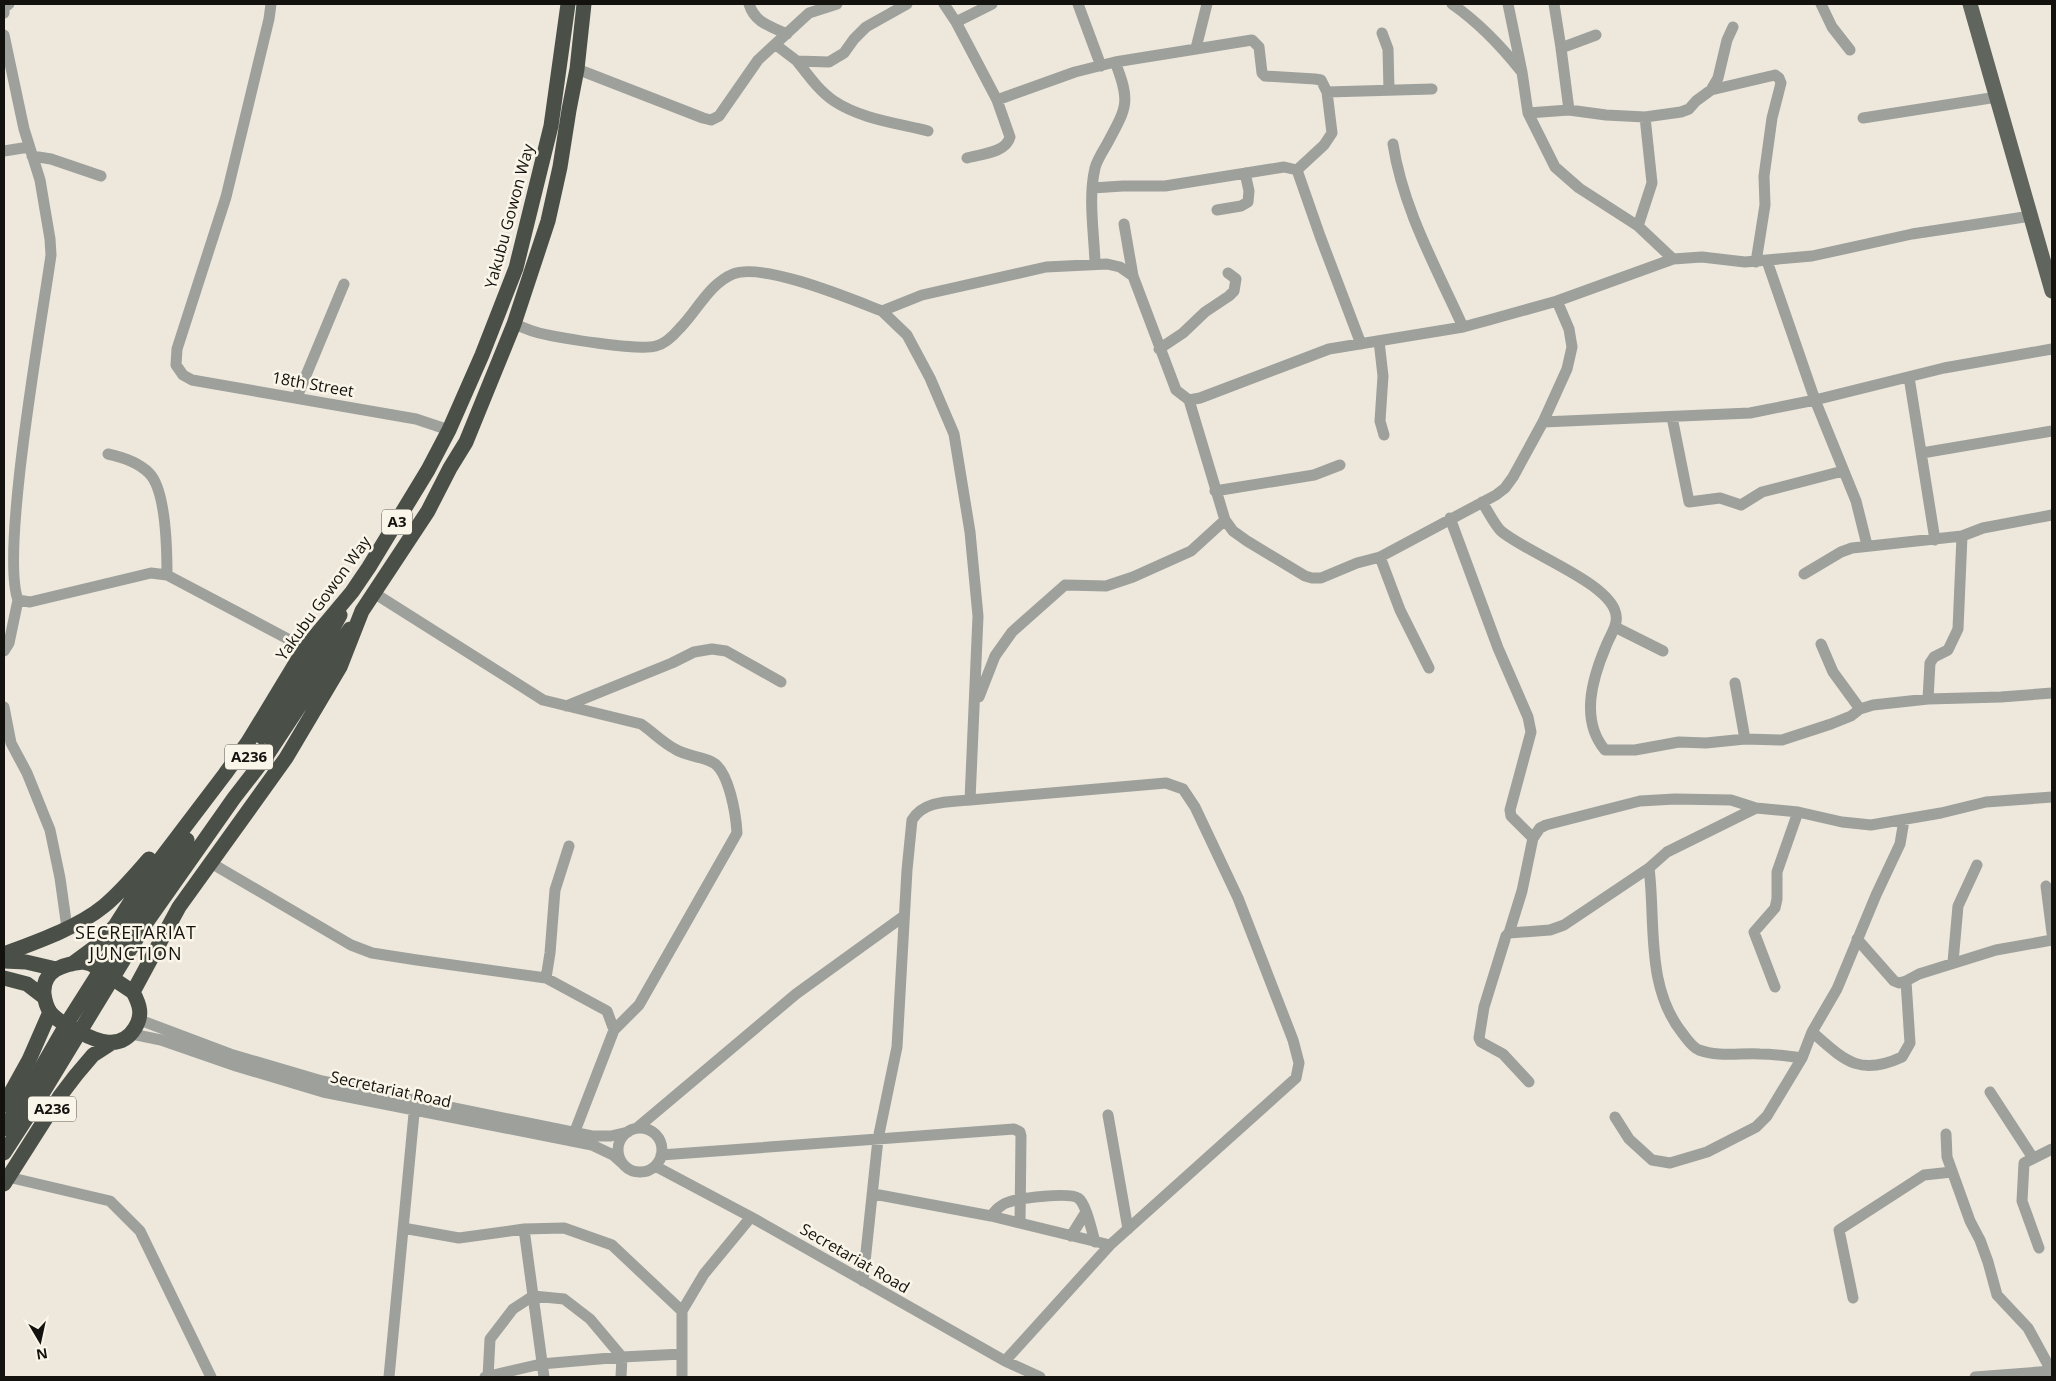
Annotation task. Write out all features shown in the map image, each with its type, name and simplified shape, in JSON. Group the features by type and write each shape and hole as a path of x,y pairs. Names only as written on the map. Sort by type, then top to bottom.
{"highway":[{"name":"Yakubu Gowon Way","path":"72,964 95,947 115,926 144,882 231,766 305,648 352,592 398,521 448,430 482,355 516,268 551,126 568,4"},
{"name":"A3","path":"133,992 179,907 286,758 340,667 362,611 428,511 466,442 514,324 548,221 560,167 577,69 584,4"},
{"name":"A236","path":"141,920 164,873 262,737 326,640 352,592"},
{"name":"A236","path":"4,1153 69,1020 141,920 265,758 362,611"},
{"path":"4,954 67,928 103,907 127,885 157,850 280,689"},
{"path":"4,961 26,962 56,969"},
{"path":"83,962 91,964 133,992 149,1028 132,1034 124,1040 110,1044 96,1041 59,1022 45,1005 44,997 47,977 56,969 72,964 83,962"},
{"path":"4,978 27,984 44,997"},
{"name":"A236","path":"4,1105 29,1060 50,1012"},
{"name":"A236","path":"6,1180 60,1096 76,1075 92,1056 110,1044"},
{"name":"A236","path":"4,1129 30,1100"}],"main road":[{"path":"1970,4 2052,291"}],"street":[{"name":"18th Street","path":"271,4 270,19 226,197 177,349 176,365 184,375 192,380 416,419 448,430"},
{"path":"749,4 752,14 757,19 787,34"},
{"path":"577,69 710,120 719,116 758,60 809,13 837,4"},
{"path":"797,61 829,62 844,53 866,27 906,4"},
{"path":"944,4 956,22 996,100 1010,138 1004,148 967,158"},
{"path":"956,22 992,4"},
{"path":"1078,4 1101,66"},
{"path":"1196,48 1207,4"},
{"path":"1452,4 1464,12 1503,48 1522,72"},
{"path":"1508,4 1522,72 1528,114 1555,167 1579,188 1638,226 1674,259"},
{"path":"1554,4 1569,110"},
{"path":"1821,4 1832,28 1850,50"},
{"path":"1711,90 1718,78 1727,40 1733,27"},
{"path":"1382,33 1388,48 1389,90"},
{"path":"4,35 13,83 40,180 51,255 21,415 8,502 7,558 12,593 18,600 30,602 151,573 167,575 305,648"},
{"path":"1561,48 1596,35"},
{"path":"996,100 1046,81 1115,62 1252,40 1259,46 1262,73 1265,76 1321,80 1327,92 1332,133 1324,146 1297,170"},
{"path":"776,45 797,61 820,89 835,102 856,112 928,131"},
{"path":"1095,263 1092,188 1096,166 1123,114 1126,102 1122,81 1115,62"},
{"path":"1528,114 1569,110 1606,115 1645,117 1681,112 1689,109 1711,90 1775,75 1780,78 1781,84 1772,118 1764,176 1765,205 1762,261 1856,501 1867,545"},
{"path":"1327,92 1432,89"},
{"path":"1863,118 1997,97"},
{"path":"1638,226 1652,183 1645,117"},
{"path":"1392,144 1407,204 1463,327"},
{"path":"4,151 31,152 101,176"},
{"path":"1092,188 1165,186 1284,167 1297,170"},
{"path":"1297,170 1361,344"},
{"path":"1217,210 1241,206 1248,202 1249,191 1245,173"},
{"path":"1189,400 1200,398 1323,351 1463,327 1557,301 1674,259 1702,257 1762,261 1844,250 1912,234 2031,216"},
{"path":"1124,224 1133,276 1176,390 1189,400 1224,520 1233,531 1247,541 1305,576 1312,578 1321,578 1357,563 1380,557 1505,488 1514,477 1543,422 1567,369 1572,347 1569,329 1557,301"},
{"path":"882,311 922,294 1046,267 1095,263 1120,267 1133,276"},
{"path":"514,324 539,333 629,346 656,346 670,338 681,328 717,284 734,274 748,272 804,282 882,311 907,335 930,378 954,434 970,532 978,616 976,705 970,800"},
{"path":"1159,349 1183,333 1205,312 1234,291 1236,279 1228,273"},
{"path":"297,398 344,284"},
{"path":"1379,341 1383,376 1380,422 1384,435"},
{"path":"1543,422 1750,413 1815,400 1944,368 2052,349"},
{"path":"1909,377 1935,540"},
{"path":"1672,417 1689,502 1720,498 1741,506 1762,492 1843,471"},
{"path":"1922,454 2052,431"},
{"path":"108,454 121,456 140,466 150,474 156,484 162,504 167,575"},
{"path":"1215,491 1314,474 1340,465"},
{"path":"1482,502 1500,529 1507,535 1592,585 1611,602 1617,616 1615,627 1596,670 1589,706 1590,719 1599,743 1605,750 1617,752 1679,742 1706,743 1745,739 1782,740 1832,724 1851,716 1860,709 1873,705 1928,699 2000,697 2052,692"},
{"path":"1804,574 1841,552 1867,545 1962,536 1983,528 2052,515"},
{"path":"1450,518 1498,648 1528,717 1530,732 1510,810 1511,816 1533,838"},
{"path":"976,705 995,656 1012,632 1065,584 1106,586 1133,577 1191,551 1224,520"},
{"path":"1928,699 1930,663 1934,657 1948,650 1958,629 1962,536"},
{"path":"1380,557 1400,610 1429,668"},
{"path":"374,593 543,700 641,724 677,751 711,761 718,765 726,777 737,833 638,1005 614,1030 575,1131"},
{"path":"4,651 9,643 18,600"},
{"path":"1615,627 1663,650"},
{"path":"1821,644 1833,672 1860,709"},
{"path":"566,706 694,652 712,649 726,651 781,682"},
{"path":"1735,683 1745,739"},
{"path":"4,707 11,743 27,773 50,830 60,878 67,928"},
{"path":"863,1281 874,1194 878,1139 897,1047 904,916 912,820 916,813 924,807 970,800 1166,783 1183,789 1195,807 1238,898 1293,1040 1299,1063 1296,1078 1110,1245 1005,1361"},
{"path":"1529,1082 1503,1054 1481,1042 1479,1038 1484,1007 1522,891 1533,838 1540,828 1640,802 1675,799 1731,800 1756,808 1798,812 1842,822 1872,825 1986,802 2052,797"},
{"path":"1509,933 1550,930 1564,925 1649,868 1667,852 1756,808"},
{"path":"1775,987 1754,932 1775,908 1777,872 1798,812"},
{"path":"1614,1117 1629,1139 1652,1160 1670,1163 1707,1152 1756,1127 1767,1116 1802,1058 1812,1032 1838,989 1857,939 1900,844 1904,820"},
{"path":"546,978 555,890 569,846"},
{"path":"211,863 351,945 372,953 546,978 607,1011 614,1030"},
{"path":"1953,962 1958,906 1977,865"},
{"path":"1649,868 1653,899 1655,967 1661,990 1674,1023 1696,1049 1713,1054 1760,1054 1802,1058"},
{"path":"2046,886 2052,933"},
{"path":"633,1130 650,1130 656,1135 661,1145 661,1155 655,1166 648,1170 637,1171 624,1164 619,1158 619,1142 633,1130 796,994 904,916"},
{"path":"1857,939 1894,981 1899,983 1953,962 1996,950 2052,940"},
{"path":"1812,1032 1839,1056 1860,1066 1875,1066 1902,1057 1910,1043 1906,981"},
{"name":"Secretariat Road","path":"149,1028 294,1084 351,1098 414,1105 575,1131 592,1136 633,1130"},
{"path":"1990,1092 2033,1158"},
{"path":"389,1377 414,1105"},
{"name":"Secretariat Road","path":"414,1105 592,1145 613,1155 624,1164"},
{"path":"1108,1115 1128,1229"},
{"path":"661,1155 1014,1129 1020,1132 1021,1136 1020,1223"},
{"path":"1946,1134 1947,1157 1970,1221 1980,1240 1988,1262 1997,1295 2028,1328 2052,1371 1975,1377"},
{"path":"2039,1248 2022,1201 2024,1163 2052,1149"},
{"name":"Secretariat Road","path":"655,1166 751,1217 1005,1361 1040,1377"},
{"path":"1853,1298 1839,1230 1924,1175 1952,1172"},
{"path":"6,1180 110,1201 140,1231 210,1377"},
{"path":"874,1194 991,1216 1110,1245"},
{"path":"991,1216 997,1208 1008,1202 1066,1195 1078,1197 1083,1203 1095,1242"},
{"path":"1071,1236 1086,1212"},
{"path":"682,1377 682,1311 704,1274 751,1217"},
{"path":"403,1228 460,1238 524,1229 564,1228 612,1245 682,1311"},
{"path":"524,1229 544,1377"},
{"path":"622,1377 622,1357 590,1319 564,1299 533,1296 513,1309 490,1338 487,1377 542,1364 622,1357 682,1354"}],"district":[{"name":"SECRETARIAT JUNCTION","path":"136,943"}]}
